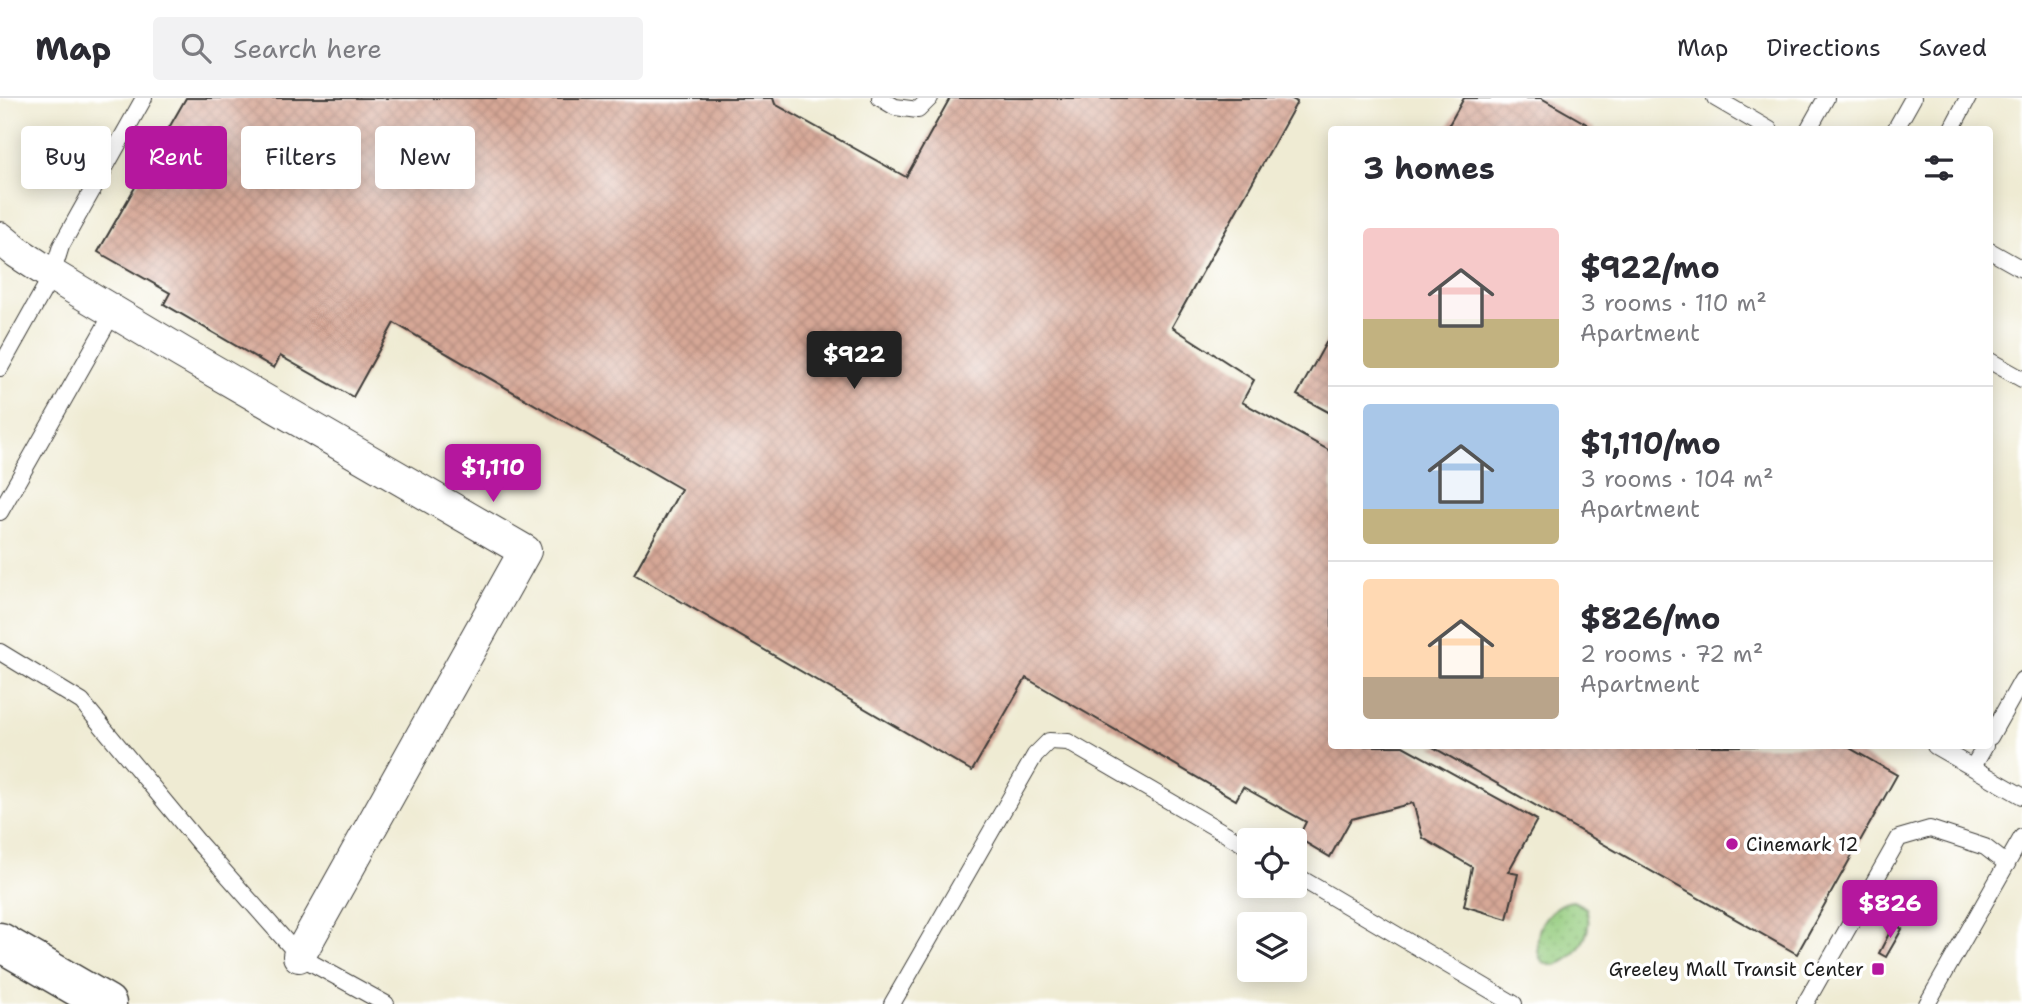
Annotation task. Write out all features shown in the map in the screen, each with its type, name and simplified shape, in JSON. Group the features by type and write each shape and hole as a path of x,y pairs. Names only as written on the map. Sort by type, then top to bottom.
{"highway":[{"path":"0,942 107,1004"}],"street":[{"path":"0,238 17,253 52,275 471,522 525,551 299,956"}],"lane":[{"path":"0,368 52,275 61,246 144,98"},
{"path":"880,98 895,107 918,110 930,98"},
{"path":"1715,98 1763,126"},
{"path":"1810,126 1826,98"},
{"path":"1897,126 1913,98"},
{"path":"1953,126 1968,98"},
{"path":"1993,253 2022,269"},
{"path":"0,512 114,311"},
{"path":"1993,363 2022,379"},
{"path":"0,652 82,702 198,842 299,956 386,1004"},
{"path":"1993,732 2022,680"},
{"path":"892,1004 1035,755 1049,741 1068,742 1237,840"},
{"path":"1940,749 2022,796"},
{"path":"1973,767 1983,749"},
{"path":"1805,1004 1899,838 1930,829 1985,847 2007,864"},
{"path":"1927,1004 2022,837"},
{"path":"1307,882 1514,1004"}],"green space":[{"path":"1573,901 1586,908 1588,923 1585,937 1569,958 1559,964 1549,965 1542,960 1538,950 1541,926 1555,908"}],"building":[{"path":"186,98 773,98 775,104 906,177 950,98 1290,98 1297,102 1172,327 1254,380 1242,402 1328,450 1328,749 1408,749 1537,820 1508,872 1518,874 1507,919 1464,906 1472,867 1423,838 1413,803 1351,819 1330,857 1307,843 1307,828 1303,828 1306,822 1243,787 1236,800 1026,678 972,771 634,574 681,489 394,323 353,397 280,356 274,368 164,304 170,293 98,252 134,189 227,189 227,126 170,126"},
{"path":"1464,98 1541,98 1590,126 1448,126"},
{"path":"1328,339 1328,412 1297,395"},
{"name":"Cinemark 12","path":"1436,749 1851,749 1897,775 1797,954"},
{"path":"1894,924 1902,929 1886,957 1879,953"}],"place":[{"name":"Cinemark 12","path":"1732,844"},
{"name":"Greeley Mall Transit Center","path":"1878,969"}]}
